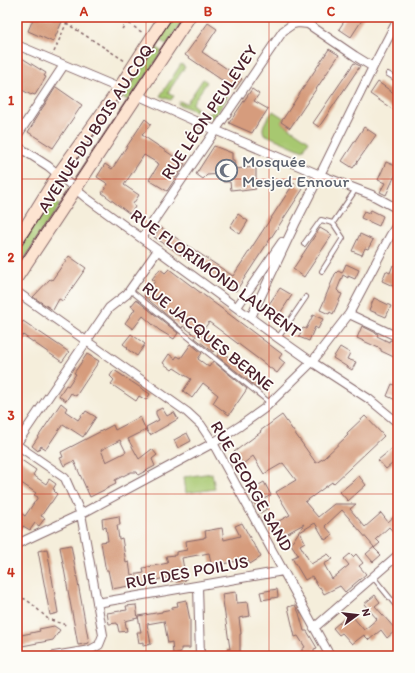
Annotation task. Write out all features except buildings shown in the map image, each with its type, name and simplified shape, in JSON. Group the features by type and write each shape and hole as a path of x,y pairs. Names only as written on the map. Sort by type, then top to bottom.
{"main road":[{"name":"AVENUE DU BOIS AU COQ","path":"17,241 58,175 119,88 165,17"},
{"name":"AVENUE DU BOIS AU COQ","path":"17,277 189,17"}],"street":[{"path":"251,318 295,224 398,19"},
{"name":"RUE LÉON PEULEVEY","path":"142,238 282,31 293,24 308,24 373,67"},
{"path":"17,45 119,88"},
{"path":"17,136 64,65"},
{"path":"137,95 214,130 320,175 372,195 398,209"},
{"name":"RUE FLORIMOND LAURENT","path":"17,146 48,166 76,189 278,338 369,399 398,423"},
{"path":"17,544 81,514 214,442 240,426 270,403 312,362 349,314 398,223"},
{"path":"237,307 295,224"},
{"path":"54,656 90,650 99,644 103,635 81,514 65,478 17,444 109,308 127,294 158,250"},
{"name":"RUE GEORGE SAND","path":"17,292 187,412 201,425 214,442 330,656"},
{"path":"349,314 398,337"},
{"path":"314,628 398,555"},
{"name":"RUE DES POILUS","path":"97,603 283,570"},
{"path":"198,586 200,656"}],"lane":[{"path":"388,74 398,80"},
{"path":"333,223 356,189"},
{"path":"304,244 321,220 333,223 343,238 322,271"},
{"name":"RUE JACQUES BERNE","path":"130,290 270,403"},
{"path":"278,338 306,297"},
{"path":"373,577 398,608"}],"path":[{"path":"51,59 69,17"},
{"path":"119,17 147,36"},
{"path":"122,29 127,22"},
{"path":"66,23 129,64"},
{"path":"17,596 32,604 48,619 66,625"}],"green space":[{"path":"169,17 185,17 167,45 156,37"},
{"path":"151,43 162,52 130,101 117,95"},
{"path":"181,64 185,67 168,92 174,96 171,100 160,96"},
{"path":"203,79 207,82 192,104 197,108 195,111 178,104 180,101 186,104"},
{"path":"224,93 228,96 214,119 203,114 204,112 210,115"},
{"path":"273,111 284,118 281,122 309,141 303,151 264,134 264,125"},
{"path":"50,198 60,205 17,270 17,249"},
{"path":"212,473 215,489 186,493 184,477"}],"tram line":[{"path":"17,252 73,165 173,17"},
{"path":"17,267 182,17"}],"place":[{"name":"Mosquée Mesjed Ennour","path":"227,171"}]}
